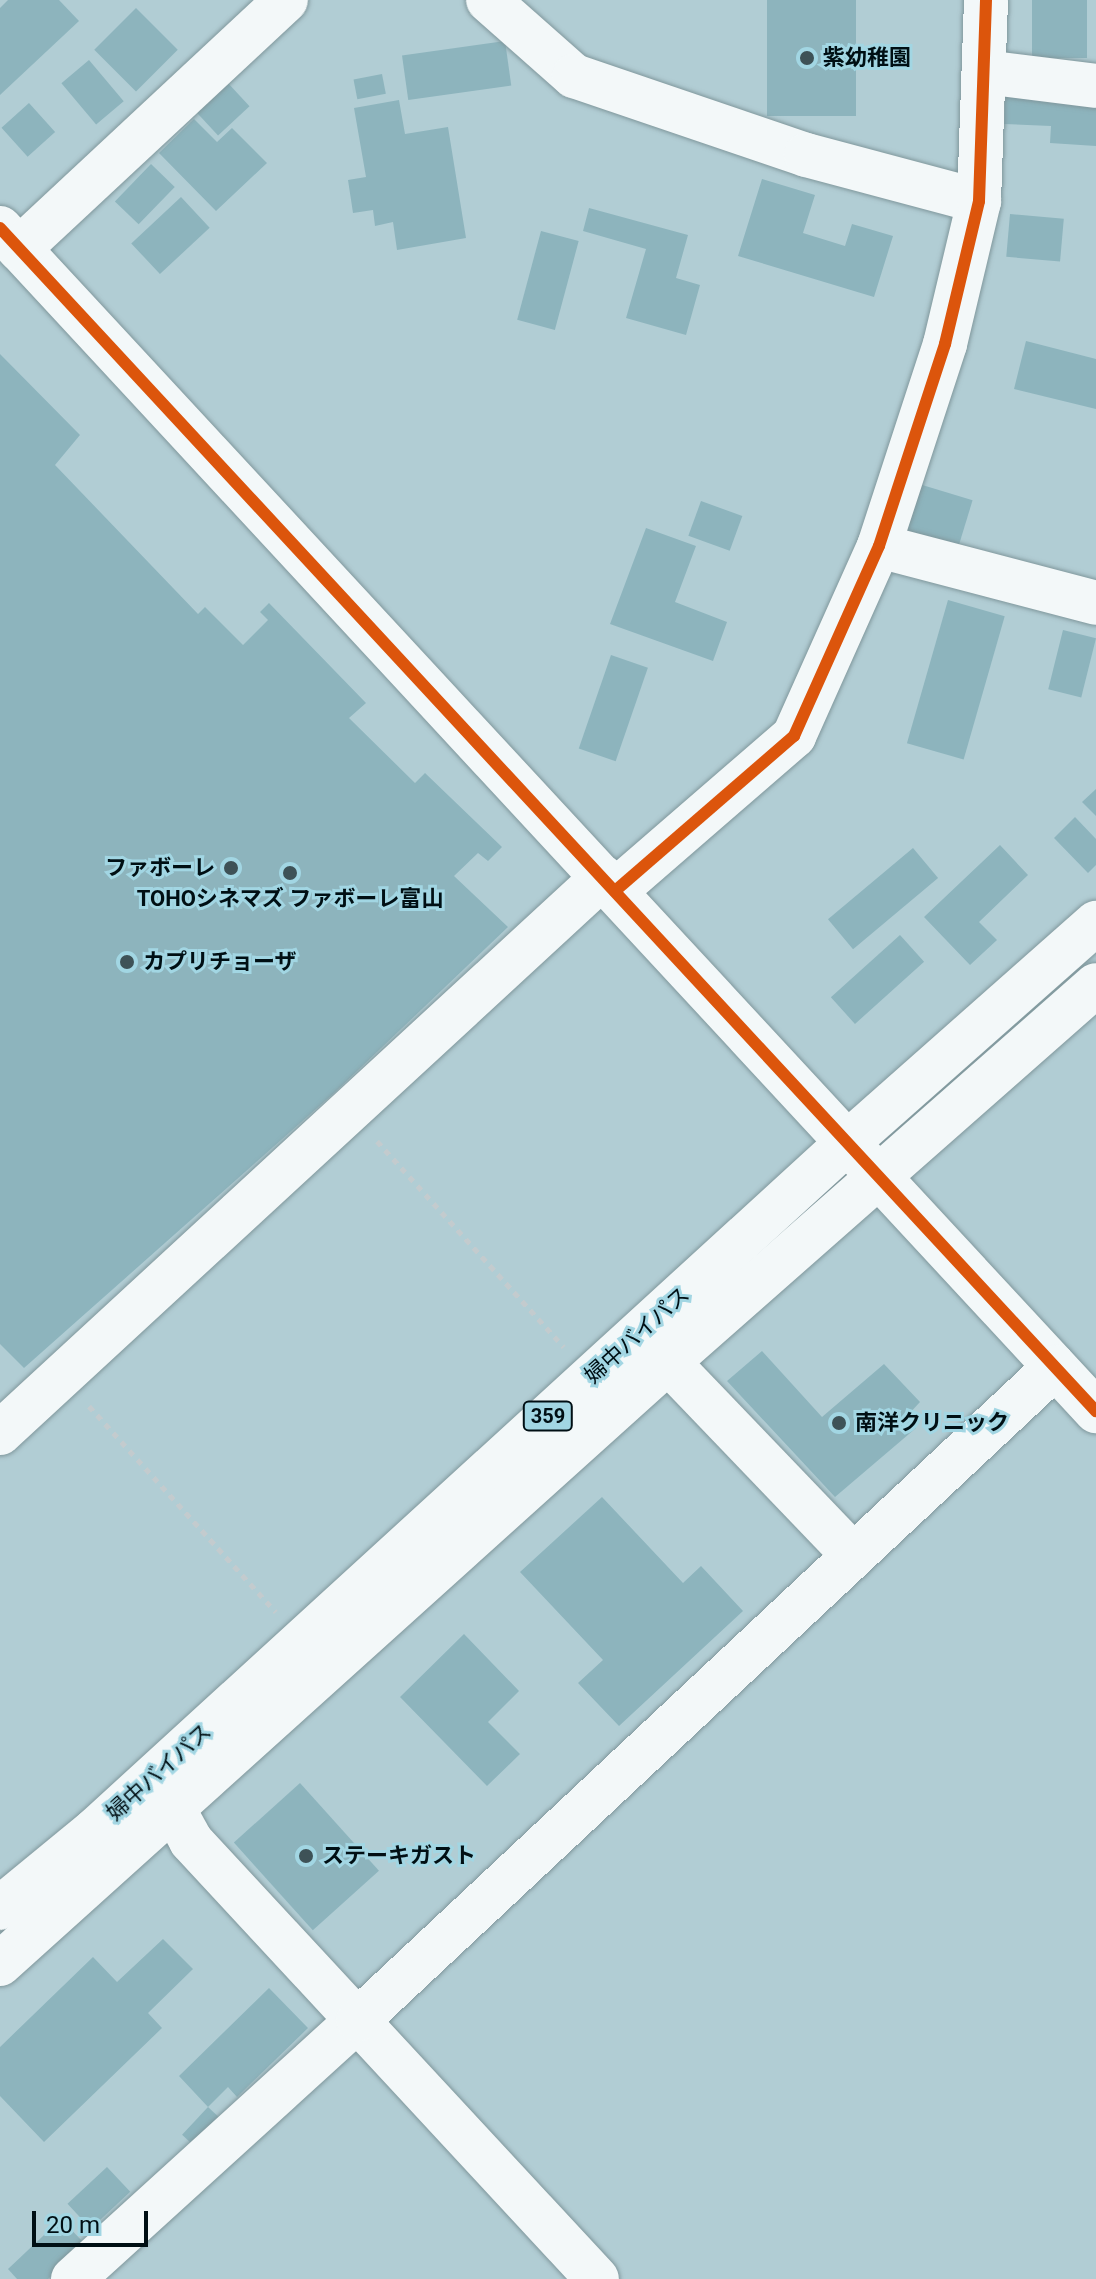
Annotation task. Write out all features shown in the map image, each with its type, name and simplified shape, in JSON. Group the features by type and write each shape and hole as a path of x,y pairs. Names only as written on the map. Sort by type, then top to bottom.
{"main road":[{"path":"286,0 10,239 1096,1411"},
{"path":"488,0 574,76 806,155 979,201"},
{"path":"0,1433 349,1111 609,884 794,736 879,546 945,344 979,201 986,0"},
{"path":"984,72 1096,86"},
{"path":"879,546 1096,603"},
{"name":"婦中バイパス","path":"0,1908 95,1830 846,1144 1096,923"},
{"name":"婦中バイパス","path":"0,1964 668,1362 881,1179 1096,985"},
{"path":"668,1362 852,1554"},
{"path":"73,2279 358,2020 1055,1367"},
{"path":"174,1810 191,1841 597,2279"}],"path":[{"path":"349,1111 570,1354"},
{"path":"61,1376 282,1618"}],"building":[{"path":"8,0 59,0 79,21 0,95 0,8"},
{"name":"紫幼稚園","path":"767,0 856,0 856,116 767,116"},
{"path":"1032,0 1087,0 1087,58 1032,58"},
{"path":"136,8 178,50 136,91 94,50"},
{"path":"505,41 511,86 408,100 402,55"},
{"path":"89,60 124,101 96,125 61,83"},
{"path":"382,74 386,94 357,99 354,80"},
{"path":"227,82 250,106 218,135 196,111"},
{"path":"1006,83 1096,88 1096,146 1050,143 1051,126 1004,124"},
{"path":"399,100 405,134 448,127 466,238 397,250 393,222 375,226 373,210 353,213 348,180 366,177 354,108"},
{"path":"29,103 55,132 28,157 2,128"},
{"path":"194,119 217,142 232,128 267,163 216,211 159,153"},
{"path":"151,164 175,187 139,224 115,201"},
{"path":"762,179 815,195 803,233 845,246 852,224 893,236 874,297 738,256"},
{"path":"181,197 210,228 160,274 131,243"},
{"path":"589,208 688,235 676,278 700,285 686,335 626,318 646,249 583,231"},
{"path":"1010,214 1064,219 1060,262 1006,257"},
{"path":"541,231 579,241 555,330 517,320"},
{"path":"1026,341 1096,359 1096,409 1014,389"},
{"name":"ファボーレ","path":"0,354 80,435 55,465 198,614 205,607 243,645 268,620 260,612 269,603 366,703 349,718 415,783 425,773 502,847 488,861 478,853 454,876 508,927 334,1093 24,1368 0,1344"},
{"path":"919,484 973,500 957,552 903,536"},
{"path":"701,501 742,516 730,551 688,536"},
{"path":"646,528 696,546 675,602 727,622 713,661 610,624"},
{"path":"948,600 1005,616 964,759 907,743"},
{"path":"1063,630 1096,638 1081,697 1048,689"},
{"path":"611,655 648,668 616,761 579,749"},
{"path":"1096,789 1096,816 1082,802"},
{"path":"1075,817 1096,839 1096,865 1088,873 1054,838"},
{"path":"1000,845 1028,875 979,922 997,940 970,965 924,917"},
{"path":"913,848 938,878 853,949 828,919"},
{"path":"900,935 924,962 855,1024 831,997"},
{"name":"南洋クリニック","path":"762,1351 822,1417 884,1364 920,1402 907,1416 916,1428 835,1497 727,1381"},
{"path":"602,1497 683,1583 701,1566 743,1611 619,1726 578,1683 603,1660 520,1572"},
{"path":"464,1634 519,1691 488,1722 520,1754 487,1786 400,1697"},
{"name":"ステーキガスト","path":"300,1783 379,1871 313,1930 234,1843"},
{"path":"163,1939 193,1969 148,2013 162,2028 44,2142 0,2096 0,2047 93,1957 117,1982"},
{"path":"269,1988 308,2028 237,2097 228,2087 208,2107 179,2076"},
{"path":"208,2107 222,2120 196,2148 182,2135"},
{"path":"107,2167 130,2192 91,2229 68,2204"},
{"path":"61,2219 85,2244 48,2279 17,2279 8,2269"}],"cycle path":[{"path":"615,891 794,736 879,546 945,344 979,201 986,0"},
{"path":"0,228 1096,1411"}],"place":[{"name":"紫幼稚園","path":"807,58"},
{"name":"ファボーレ","path":"231,868"},
{"name":"TOHOシネマズ ファボーレ富山","path":"290,873"},
{"name":"カプリチョーザ","path":"127,962"},
{"name":"南洋クリニック","path":"839,1423"},
{"name":"ステーキガスト","path":"306,1856"}]}
